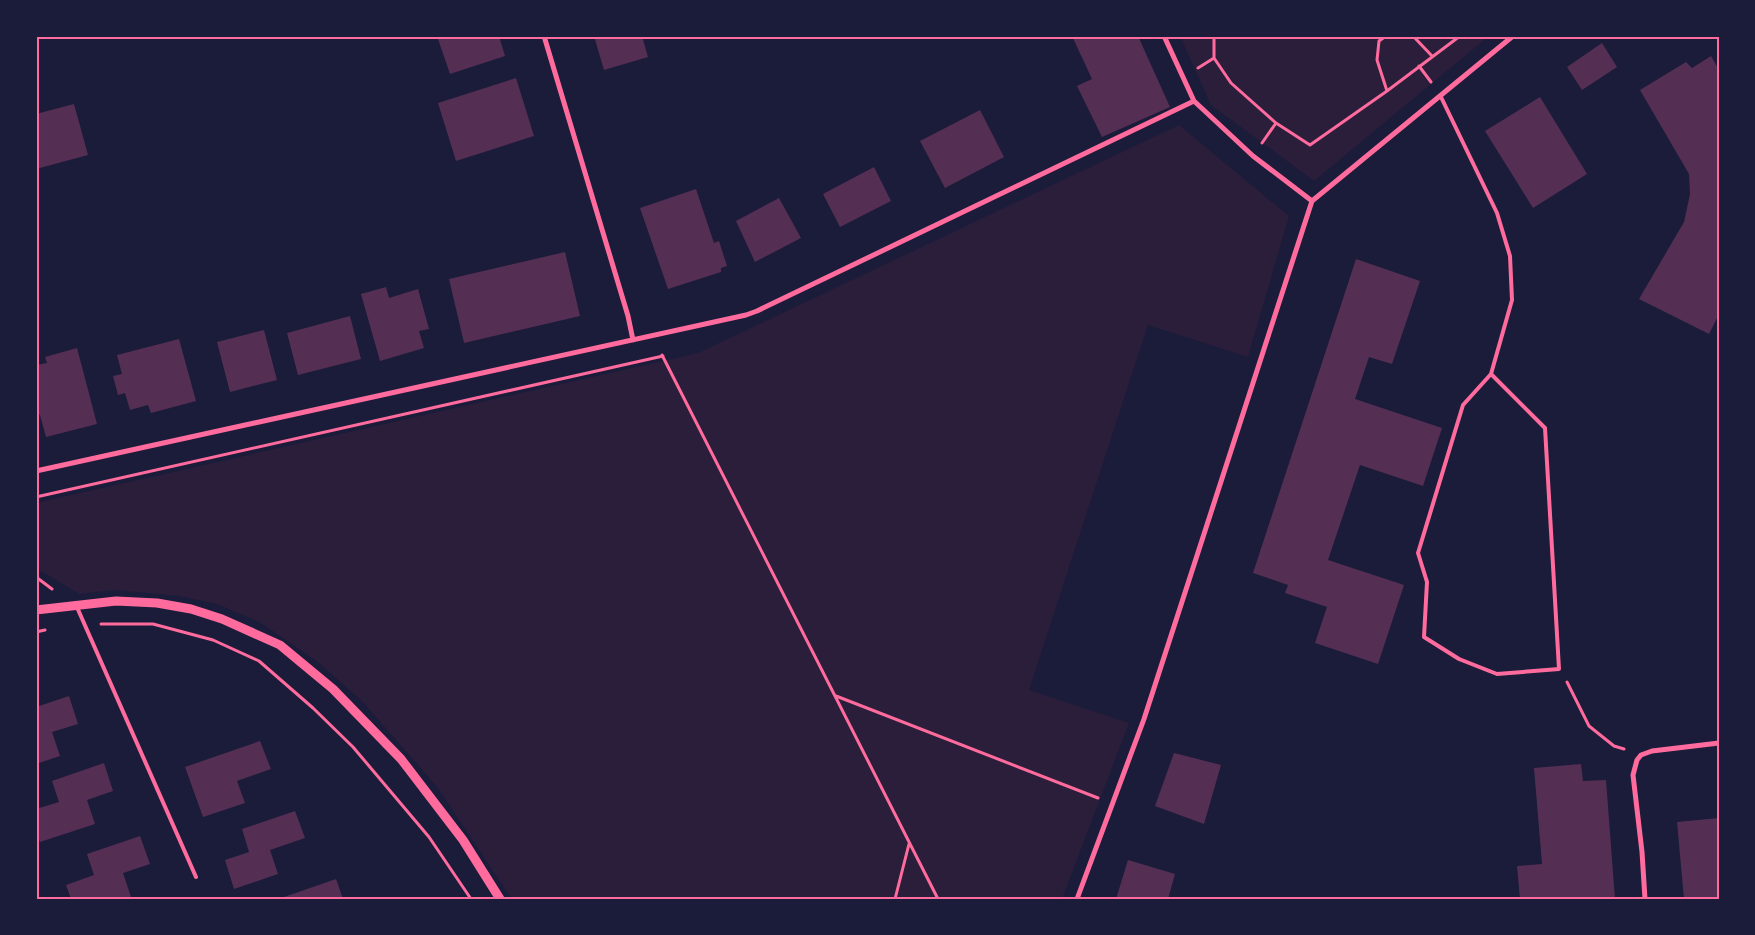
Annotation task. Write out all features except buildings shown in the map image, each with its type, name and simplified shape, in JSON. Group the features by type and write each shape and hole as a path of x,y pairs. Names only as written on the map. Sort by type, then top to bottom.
{"street":[{"path":"544,36 628,316 633,340"},
{"path":"1164,36 1194,101 1253,156 1312,201"},
{"path":"1078,899 1144,719 1312,201 1513,36"},
{"path":"36,471 757,312 1194,101"},
{"path":"36,610 116,601 157,603 191,609 222,619 280,645 333,689 401,759 463,840 500,899"},
{"path":"1645,899 1642,852 1633,774 1637,760 1641,755 1652,750 1719,743"}],"lane":[{"path":"1441,96 1497,214 1510,256 1512,300 1491,374 1463,405 1418,553 1427,582 1424,637 1459,659 1497,674 1559,669 1545,428 1491,374"},
{"path":"76,606 196,877"}],"path":[{"path":"1214,36 1214,58 1231,83 1276,123 1310,145 1387,92 1460,36"},
{"path":"1386,36 1380,41 1377,60 1387,92"},
{"path":"1413,36 1432,56"},
{"path":"1253,156 1276,123"},
{"path":"653,336 938,899"},
{"path":"36,497 662,356"},
{"path":"85,625 153,624 212,640 259,661 313,708 353,747 428,837 471,899"},
{"path":"36,632 46,630"},
{"path":"1559,669 1572,690 1589,726 1614,746 1641,755"},
{"path":"835,696 1085,794 1112,802"},
{"path":"895,899 910,842"}],"shaded area":[{"path":"1180,36 1489,36 1314,181 1211,105"},
{"path":"1179,125 1289,216 1248,357 1148,325 1029,690 1129,723 1062,899 512,899 438,788 362,701 318,662 261,623 217,604 179,596 114,590 79,594 36,568 36,503 698,353"}]}
